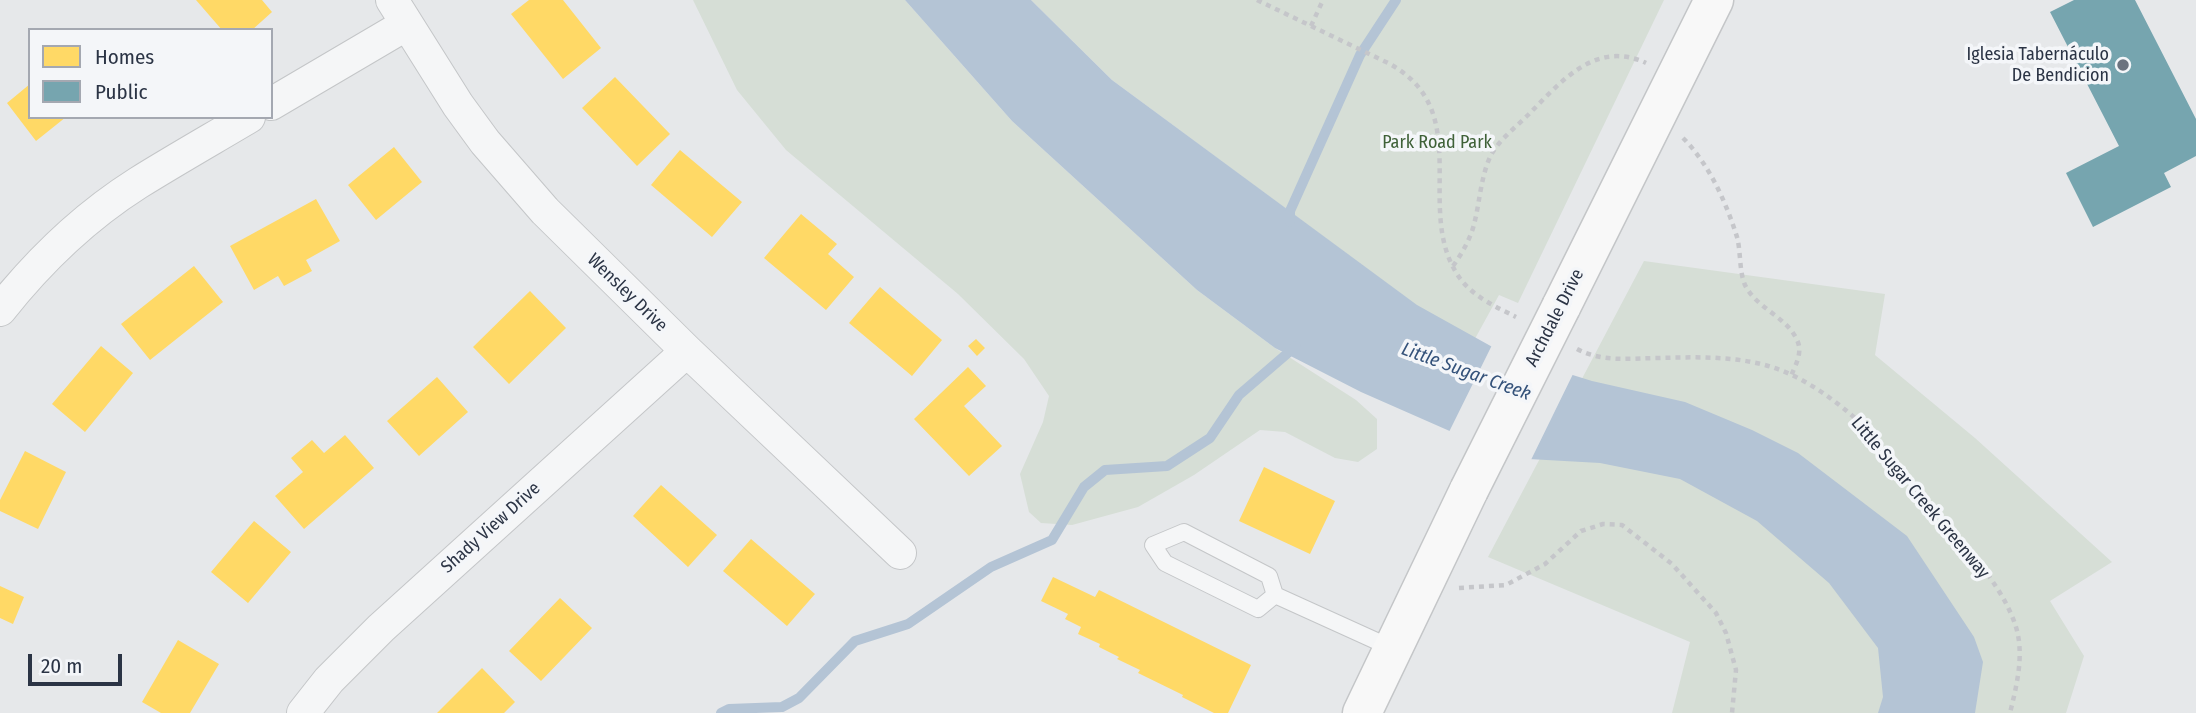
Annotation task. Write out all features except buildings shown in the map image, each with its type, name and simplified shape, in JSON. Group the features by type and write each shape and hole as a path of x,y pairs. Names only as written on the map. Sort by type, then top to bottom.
{"street":[{"name":"Archdale Drive","path":"1362,713 1469,490 1714,0"},
{"path":"273,103 400,12"},
{"name":"Wensley Drive","path":"400,12 458,106 485,142 545,211 687,351 900,553"},
{"path":"0,310 18,288 74,233 125,192 246,119"},
{"name":"Shady View Drive","path":"303,713 329,680 381,628 687,351"}],"lane":[{"path":"1275,595 1258,609 1165,563 1153,545 1184,531 1269,576 1275,595 1394,649"}],"path":[{"path":"1257,0 1388,63 1406,74 1419,87 1436,122 1440,149 1439,200 1442,231 1453,266 1472,291 1519,319"},
{"path":"1311,26 1323,0"},
{"path":"1453,266 1473,227 1485,171 1495,149 1569,76 1596,59 1617,55 1636,59 1675,77"},
{"path":"1656,114 1696,151 1711,176 1737,238 1743,279 1747,288 1798,341 1800,352 1791,376"},
{"name":"Little Sugar Creek Greenway","path":"1568,345 1604,359 1713,358 1743,360 1778,369 1827,396 1860,423 1971,556 2012,615 2018,636 2019,662 2010,713"},
{"path":"1427,580 1461,589 1506,585 1545,564 1581,531 1603,524 1622,525 1672,564 1716,613 1726,633 1736,670 1732,713"}],"green space":[{"path":"693,0 905,0 1012,121 1197,290 1275,348 1356,400 1377,419 1377,449 1358,462 1335,458 1285,432 1260,430 1194,475 1138,507 1072,525 1041,523 1029,512 1020,474 1043,422 1049,396 1024,359 958,294 786,150 737,90"},
{"name":"Park Road Park","path":"1031,0 1664,0 1518,303 1499,295 1471,346 1112,80"},
{"path":"1644,261 1885,294 1875,355 1975,438 2112,562 2050,601 2084,656 2066,713 1672,713 1690,642 1488,557"}],"water":[{"name":"Little Sugar Creek","path":"905,0 1031,0 1112,80 1417,305 1505,354 1592,381 1685,402 1798,453 1907,536 1974,637 1983,662 1975,713 1878,713 1883,697 1878,648 1829,583 1757,521 1680,479 1600,463 1511,458 1361,392 1275,348 1197,290 1012,121"}],"pier":[{"path":"1493,343 1574,372 1530,462 1510,461 1448,434"}],"waterway":[{"path":"1290,222 1290,211 1360,55 1396,0"},
{"path":"721,713 729,709 782,707 799,698 855,641 908,624 991,567 1052,540 1084,487 1105,470 1167,466 1210,438 1239,395 1296,346"}],"place":[{"name":"Iglesia Tabernáculo De Bendicion","path":"2123,65"}]}
